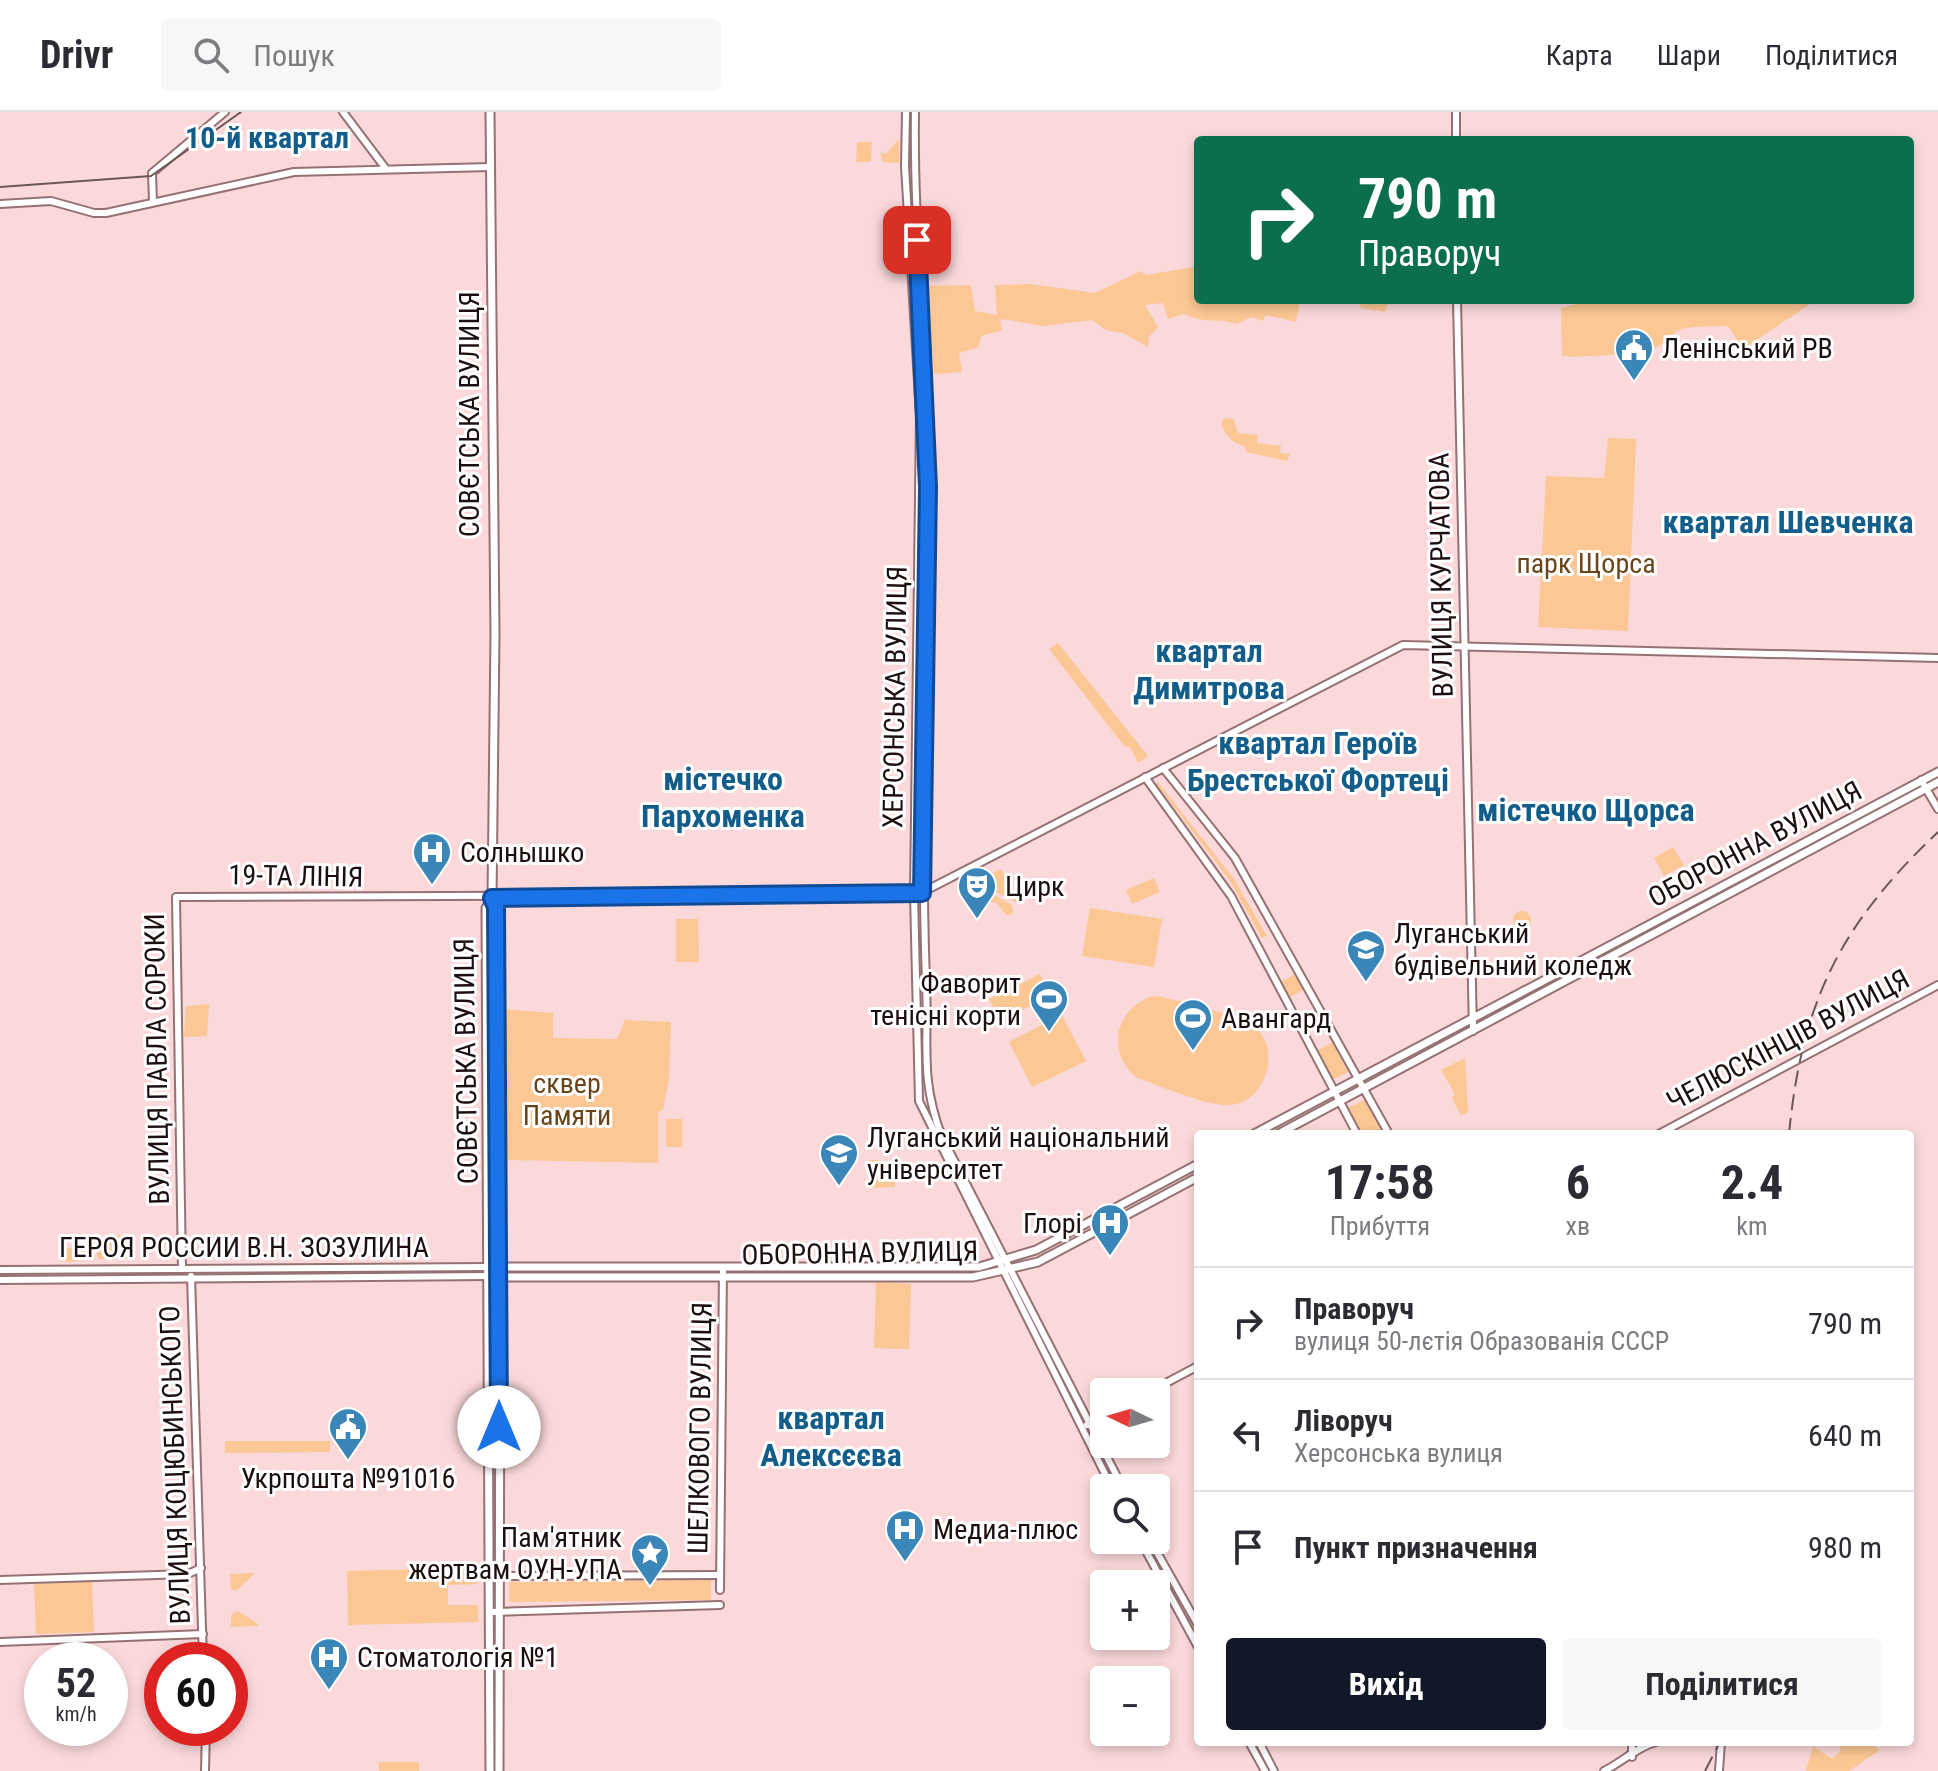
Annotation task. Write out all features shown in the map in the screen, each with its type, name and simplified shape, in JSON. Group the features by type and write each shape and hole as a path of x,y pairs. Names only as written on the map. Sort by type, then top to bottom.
{"main road":[{"name":"СОВЄТСЬКА ВУЛИЦЯ","path":"490,112 495,634 492,898 486,908 495,1576"},
{"name":"ОБОРОННА ВУЛИЦЯ","path":"1262,1130 1938,772"},
{"name":"ОБОРОННА ВУЛИЦЯ","path":"1286,1130 1938,782"},
{"path":"490,1771 500,1267 496,907 492,898"},
{"name":"ОБОРОННА ВУЛИЦЯ","path":"489,1267 960,1268 1004,1262 1047,1244 1194,1166"},
{"name":"ОБОРОННА ВУЛИЦЯ","path":"489,1276 964,1277 1003,1272 1062,1251 1194,1179"},
{"path":"494,1612 499,1771"}],"street":[{"path":"153,202 152,173 165,158 225,112"},
{"path":"343,112 386,169"},
{"name":"ХЕРСОНСЬКА ВУЛИЦЯ","path":"906,112 905,166 920,416 918,894 929,1102 942,1137 1004,1262"},
{"name":"ХЕРСОНСЬКА ВУЛИЦЯ","path":"915,112 928,487 918,894"},
{"path":"1456,112 1456,136"},
{"path":"0,204 51,201 94,213 122,211 283,173 490,167"},
{"name":"ВУЛИЦЯ КУРЧАТОВА","path":"1457,304 1473,1031"},
{"path":"918,894 1409,643 1938,658"},
{"path":"1163,768 1235,858 1387,1130"},
{"path":"1145,777 1231,896 1355,1130"},
{"path":"1921,780 1938,809"},
{"name":"19-ТА ЛІНІЯ","path":"176,897 415,899 918,894"},
{"name":"ВУЛИЦЯ ПАВЛА СОРОКИ","path":"176,897 182,1269"},
{"name":"ЧЕЛЮСКІНЦІВ ВУЛИЦЯ","path":"1666,1130 1938,985"},
{"path":"1004,1262 1012,1269 1116,1474"},
{"path":"1004,1262 1003,1272 1105,1474"},
{"name":"ГЕРОЯ РОССИИ В.Н. ЗОЗУЛИНА","path":"0,1270 489,1267"},
{"name":"ШЕЛКОВОГО ВУЛИЦЯ","path":"720,1590 723,1267"},
{"name":"ВУЛИЦЯ КОЦЮБИНСЬКОГО","path":"191,1268 203,1642"},
{"name":"ГЕРОЯ РОССИИ В.Н. ЗОЗУЛИНА","path":"0,1280 489,1276"},
{"path":"1170,1381 1194,1368"},
{"path":"1080,1428 1089,1423"},
{"path":"1148,1554 1194,1640"},
{"path":"1158,1554 1194,1618"},
{"path":"0,1580 188,1574 201,1568"},
{"path":"495,1576 720,1575"},
{"path":"494,1612 720,1605"},
{"path":"0,1642 203,1634"},
{"path":"205,1771 206,1746"},
{"path":"1251,1746 1265,1771"},
{"path":"1261,1746 1274,1771"},
{"path":"1632,1746 1632,1757"},
{"path":"1604,1771 1632,1757 1640,1746"},
{"path":"1719,1771 1721,1746"}],"green space":[{"path":"899,139 899,163 882,162 881,152 886,154"},
{"path":"857,142 872,142 871,162 856,162"},
{"path":"1194,267 1194,304 1299,304 1296,322 1266,315 1263,321 1251,317 1237,324 1184,314 1168,319 1163,303 1145,305 1158,327 1149,337 1148,347 1123,333 1106,330 1092,320 1042,326 1004,319 1000,321 1002,330 981,336 979,347 959,353 962,372 934,374 927,286 971,285 975,311 997,315 995,285 1030,284 1095,293 1141,271 1147,275"},
{"path":"1360,304 1388,304 1385,312 1360,308"},
{"path":"1576,304 1810,304 1743,349 1728,326 1703,326 1679,330 1652,349 1596,356 1562,356 1561,308"},
{"path":"1224,418 1234,419 1238,433 1258,435 1257,443 1281,446 1280,453 1290,454 1287,461 1246,452 1245,446 1233,441 1225,432 1221,424"},
{"name":"парк Щорса","path":"1608,438 1636,439 1628,631 1538,627 1546,476 1604,478"},
{"path":"1058,643 1148,756 1138,763 1130,747 1125,747 1049,649"},
{"path":"1158,782 1234,879 1267,936 1262,938 1230,881 1162,791 1153,784"},
{"path":"1673,847 1684,865 1664,876 1654,858"},
{"path":"1001,869 1019,904 989,888 989,881 995,877 993,873"},
{"path":"1154,878 1160,892 1132,904 1126,890"},
{"path":"989,892 1012,905 1013,913 1007,916 997,903 981,900"},
{"path":"1090,908 1162,919 1154,967 1082,956"},
{"path":"1522,911 1531,920 1522,929 1513,920"},
{"path":"676,919 698,919 699,962 676,962"},
{"path":"1297,973 1305,989 1288,998 1279,983"},
{"name":"Фаворит тенісні корти","path":"1040,974 1086,1061 1032,1087 1009,1042 1044,1024 1034,1004 1000,1021 989,999"},
{"name":"Авангард","path":"1153,996 1204,1008 1252,1025 1267,1046 1268,1059 1267,1072 1254,1094 1244,1102 1221,1105 1137,1078 1121,1056 1119,1032 1130,1011"},
{"path":"209,1004 207,1036 184,1037 186,1006"},
{"name":"сквер Памяти","path":"500,1009 553,1013 553,1038 617,1039 625,1020 671,1022 669,1078 663,1110 658,1112 658,1163 502,1160"},
{"path":"1333,1042 1348,1072 1332,1080 1316,1051"},
{"path":"1465,1058 1468,1112 1461,1116 1452,1098 1455,1094 1441,1070"},
{"path":"1365,1100 1381,1130 1360,1130 1348,1108"},
{"path":"666,1119 682,1119 682,1147 666,1147"},
{"path":"869,1160 879,1160 879,1171 894,1170 895,1187 869,1188"},
{"path":"115,1235 130,1235 131,1259 117,1259"},
{"path":"114,1238 114,1259 98,1259 95,1239"},
{"path":"92,1239 95,1259 66,1262 67,1248 80,1247"},
{"path":"876,1282 911,1284 909,1349 874,1348"},
{"path":"225,1441 330,1441 330,1452 225,1453"},
{"path":"477,1568 477,1584 448,1585 448,1605 478,1605 478,1622 348,1625 347,1571"},
{"path":"255,1573 236,1591 231,1589 230,1574"},
{"path":"711,1580 711,1600 509,1602 509,1582"},
{"path":"92,1582 94,1632 36,1634 34,1584"},
{"path":"238,1611 258,1626 231,1627 231,1615"},
{"path":"1813,1746 1832,1759 1841,1751 1839,1746 1873,1746 1880,1750 1849,1771 1806,1771"},
{"path":"379,1762 419,1762 419,1771 379,1771"}],"tram line":[{"path":"0,187 151,176 241,112"}],"railway":[{"path":"1790,1130 1804,1043 1832,967 1876,899 1938,832"},
{"path":"1705,1771 1718,1746"}],"place":[{"name":"Ленінський РВ","path":"1634,382"},
{"name":"Солнышко","path":"432,886"},
{"name":"Цирк","path":"977,920"},
{"name":"Луганський будівельний коледж","path":"1366,983"},
{"name":"Фаворит тенісні корти","path":"1049,1033"},
{"name":"Авангард","path":"1193,1052"},
{"name":"Луганський національний університет","path":"839,1187"},
{"name":"Глорі","path":"1110,1257"},
{"name":"Укрпошта №91016","path":"348,1461"},
{"name":"Медиа-плюс","path":"905,1563"},
{"name":"Пам'ятник жертвам ОУН-УПА","path":"650,1587"},
{"name":"Стоматологія №1","path":"329,1691"}],"district":[{"name":"10-й квартал","path":"267,137"},
{"name":"квартал Шевченка","path":"1788,522"},
{"name":"квартал Димитрова","path":"1209,670"},
{"name":"квартал Героїв Брестської Фортеці","path":"1318,762"},
{"name":"містечко Пархоменка","path":"723,798"},
{"name":"містечко Щорса","path":"1586,810"},
{"name":"квартал Алексєєва","path":"831,1436"}],"route":[{"path":"499,1427 496,907 492,898 922,893 928,487 917,240"}]}
